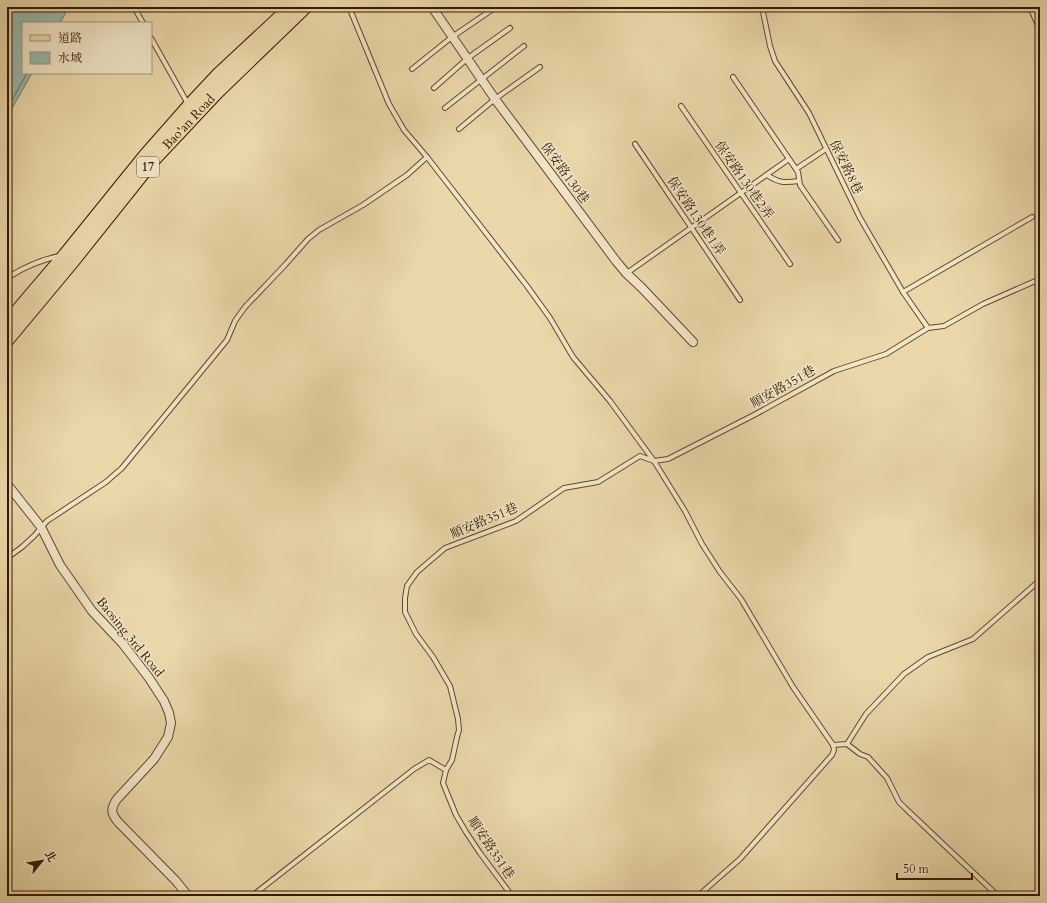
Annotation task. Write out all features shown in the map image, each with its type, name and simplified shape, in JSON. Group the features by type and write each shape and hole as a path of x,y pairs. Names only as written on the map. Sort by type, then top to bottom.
{"main road":[{"name":"Bao'an Road","path":"7,323 65,255 145,156 189,106 219,74 291,7"},
{"name":"Bao'an Road","path":"7,340 72,262 155,158 216,93 305,7"}],"street":[{"name":"保安路130巷","path":"432,7 452,38 591,229 626,273 693,342"},
{"name":"Baosing 3rd Road","path":"7,484 41,528 64,572 92,611 123,644 149,678 164,701 171,723 168,737 154,759 117,799 112,806 112,811 114,817 119,823 176,881 188,896"}],"lane":[{"path":"134,7 142,22"},
{"path":"348,7 389,104 404,130 527,286 550,318 573,357 586,375 610,402 654,461 685,511 716,567 741,599 792,687 833,745 834,750 832,755 745,853 698,896"},
{"path":"412,69 496,7"},
{"name":"保安路8巷","path":"762,7 770,46 775,61 809,113 860,218 903,292 928,328"},
{"path":"1030,7 1040,30"},
{"path":"434,88 468,58 510,28"},
{"path":"152,40 189,106"},
{"path":"445,108 524,46"},
{"path":"459,129 496,99 540,68"},
{"path":"733,77 796,169 799,175 800,185 838,240"},
{"name":"保安路130巷2弄","path":"681,106 790,264"},
{"name":"保安路130巷1弄","path":"635,144 740,300"},
{"path":"796,169 826,149"},
{"path":"7,558 22,547 46,521 106,482 122,468 227,340 235,321 245,307 286,265 308,239 319,230 363,205 407,175 427,158"},
{"path":"626,273 789,159"},
{"path":"767,175 784,183 799,181"},
{"path":"903,292 1032,218"},
{"path":"7,278 20,269 42,260 65,255"},
{"name":"順安路351巷","path":"512,896 466,832 443,783 446,770 454,752 459,730 458,719 450,686 433,657 416,634 405,612 407,586 417,572 445,548 516,521 564,488 598,482 640,456 654,461 668,459 754,415 834,371 886,354 928,328 944,326 983,304 1040,279"},
{"path":"846,744 866,714 904,674 928,657 973,639 1040,580"},
{"path":"833,745 846,744 860,754 868,757 887,778 899,802 998,896"},
{"path":"252,896 419,766 429,760 446,770"}],"water":[{"path":"7,7 69,7 61,22 22,22 22,74 31,74 7,117"}]}
